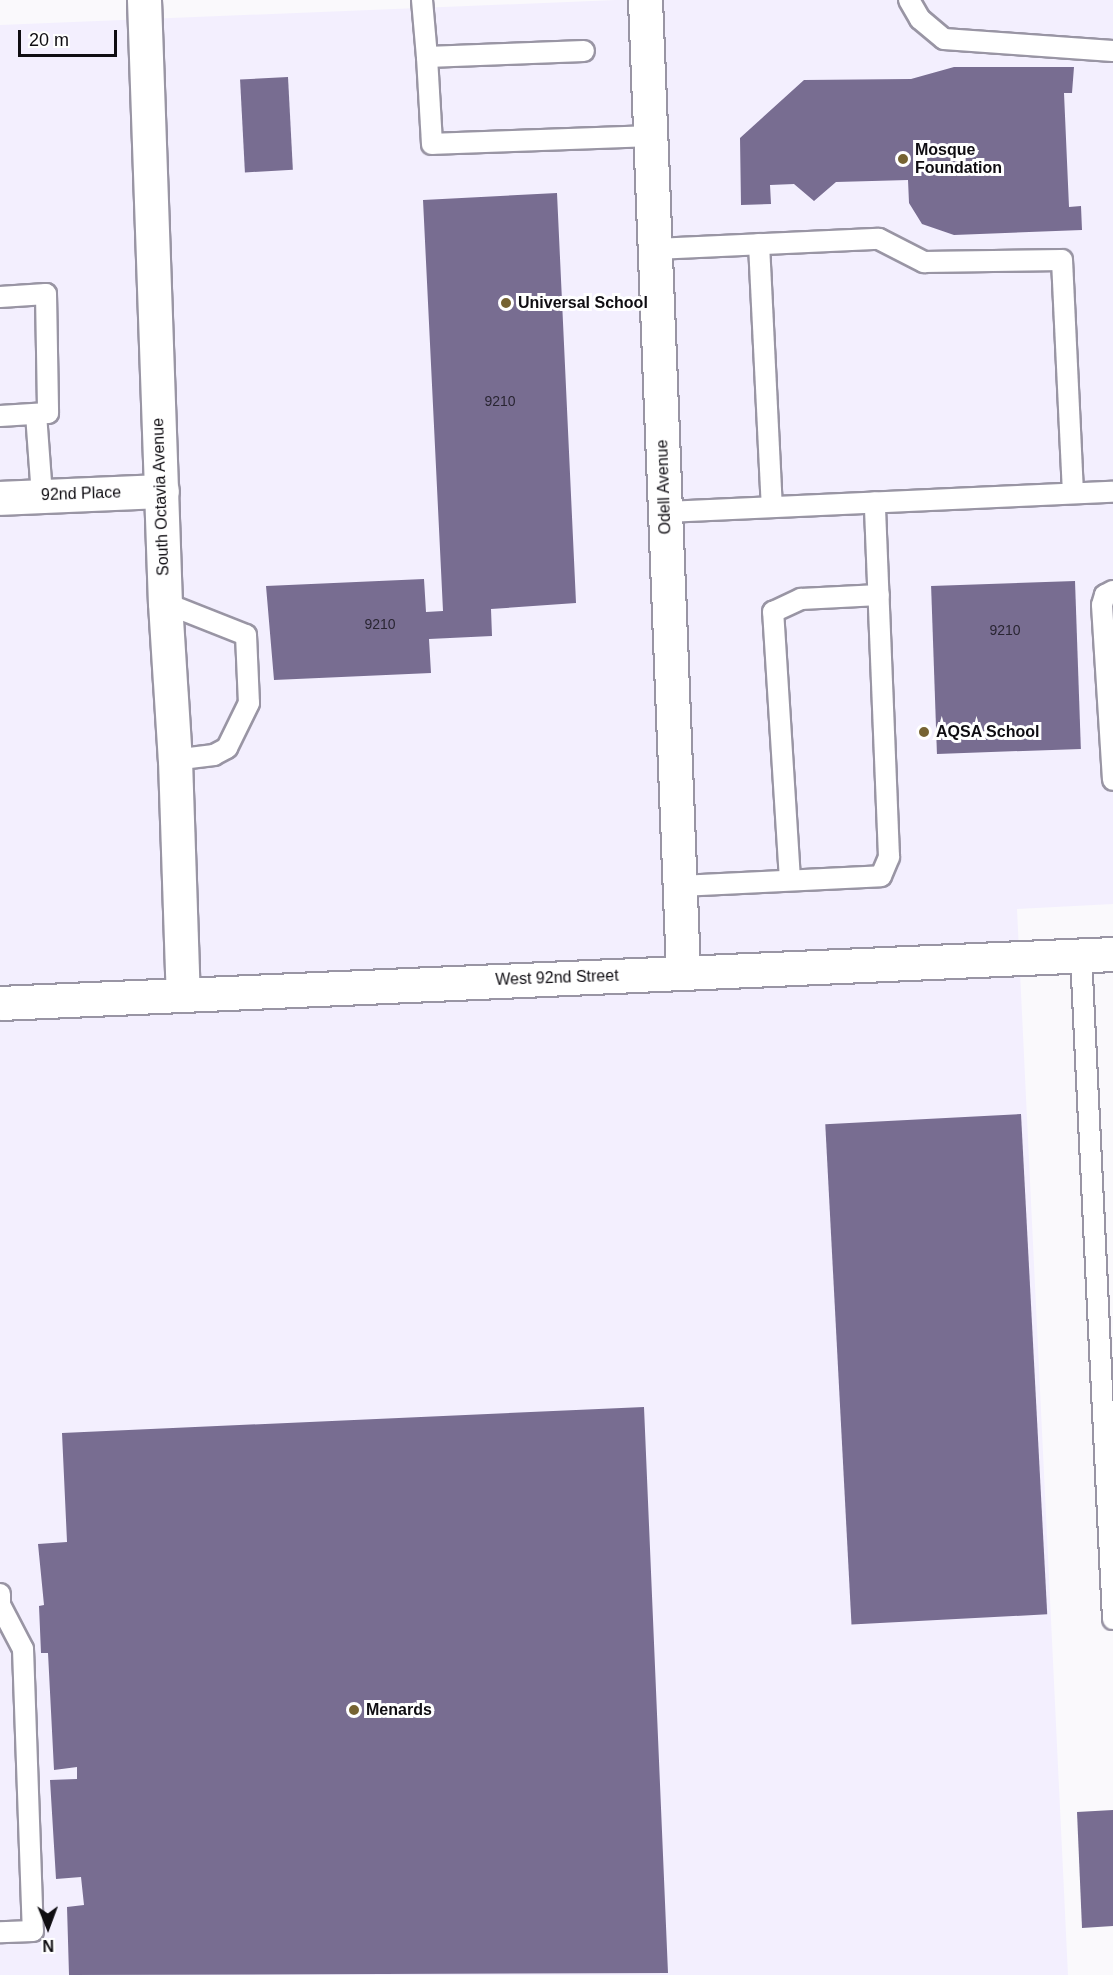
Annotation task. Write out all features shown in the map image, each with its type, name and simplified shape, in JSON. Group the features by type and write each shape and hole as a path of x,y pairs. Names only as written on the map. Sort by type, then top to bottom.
{"street":[{"name":"South Octavia Avenue","path":"144,0 165,603 175,760 183,994"},
{"name":"Odell Avenue","path":"645,0 683,973"},
{"name":"92nd Place","path":"0,498 162,491"},
{"name":"West 92nd Street","path":"0,1003 1097,955"}],"lane":[{"path":"422,0 432,144 650,136"},
{"path":"909,0 920,19 944,39 1113,51"},
{"path":"427,57 584,51"},
{"path":"655,249 879,239 924,262 1062,260 1073,493"},
{"path":"759,244 772,507"},
{"path":"0,297 46,294 48,413 0,416"},
{"path":"36,414 42,496"},
{"path":"665,512 1113,492"},
{"path":"680,886 881,876 890,857 875,502"},
{"path":"1113,591 1105,595 1102,605 1113,780"},
{"path":"790,880 773,612 801,599 879,595"},
{"path":"165,603 246,635 249,703 227,748 214,756 175,760"},
{"path":"1097,955 1113,1619"},
{"path":"0,1594 0,1605 23,1649 33,1931 0,1932"}],"shaded area":[{"path":"616,0 1113,0 1113,904 1017,909 1068,1975 0,1975 0,25"}],"building":[{"name":"Mosque Foundation","path":"954,67 1074,67 1072,93 1064,93 1069,207 1081,206 1082,230 954,235 922,224 909,203 908,180 836,182 814,201 794,184 770,185 771,204 741,205 740,138 804,80 911,79"},
{"path":"288,77 293,170 245,172 240,80"},
{"path":"557,193 576,603 491,609 492,636 429,639 431,673 274,680 266,586 424,579 426,612 443,611 423,200"},
{"path":"1075,581 1081,749 937,754 931,586"},
{"path":"1021,1114 1047,1614 851,1625 825,1124"},
{"name":"Menards","path":"644,1407 668,1973 69,1975 67,1907 84,1905 81,1877 56,1879 50,1780 77,1779 77,1767 54,1770 48,1653 41,1653 39,1606 44,1605 38,1544 67,1542 62,1433"},
{"path":"1113,1810 1113,1926 1082,1928 1077,1812"}],"place":[{"name":"Mosque Foundation","path":"903,159"},
{"name":"Universal School","path":"506,303"},
{"name":"AQSA School","path":"924,732"},
{"name":"Menards","path":"354,1710"}]}
